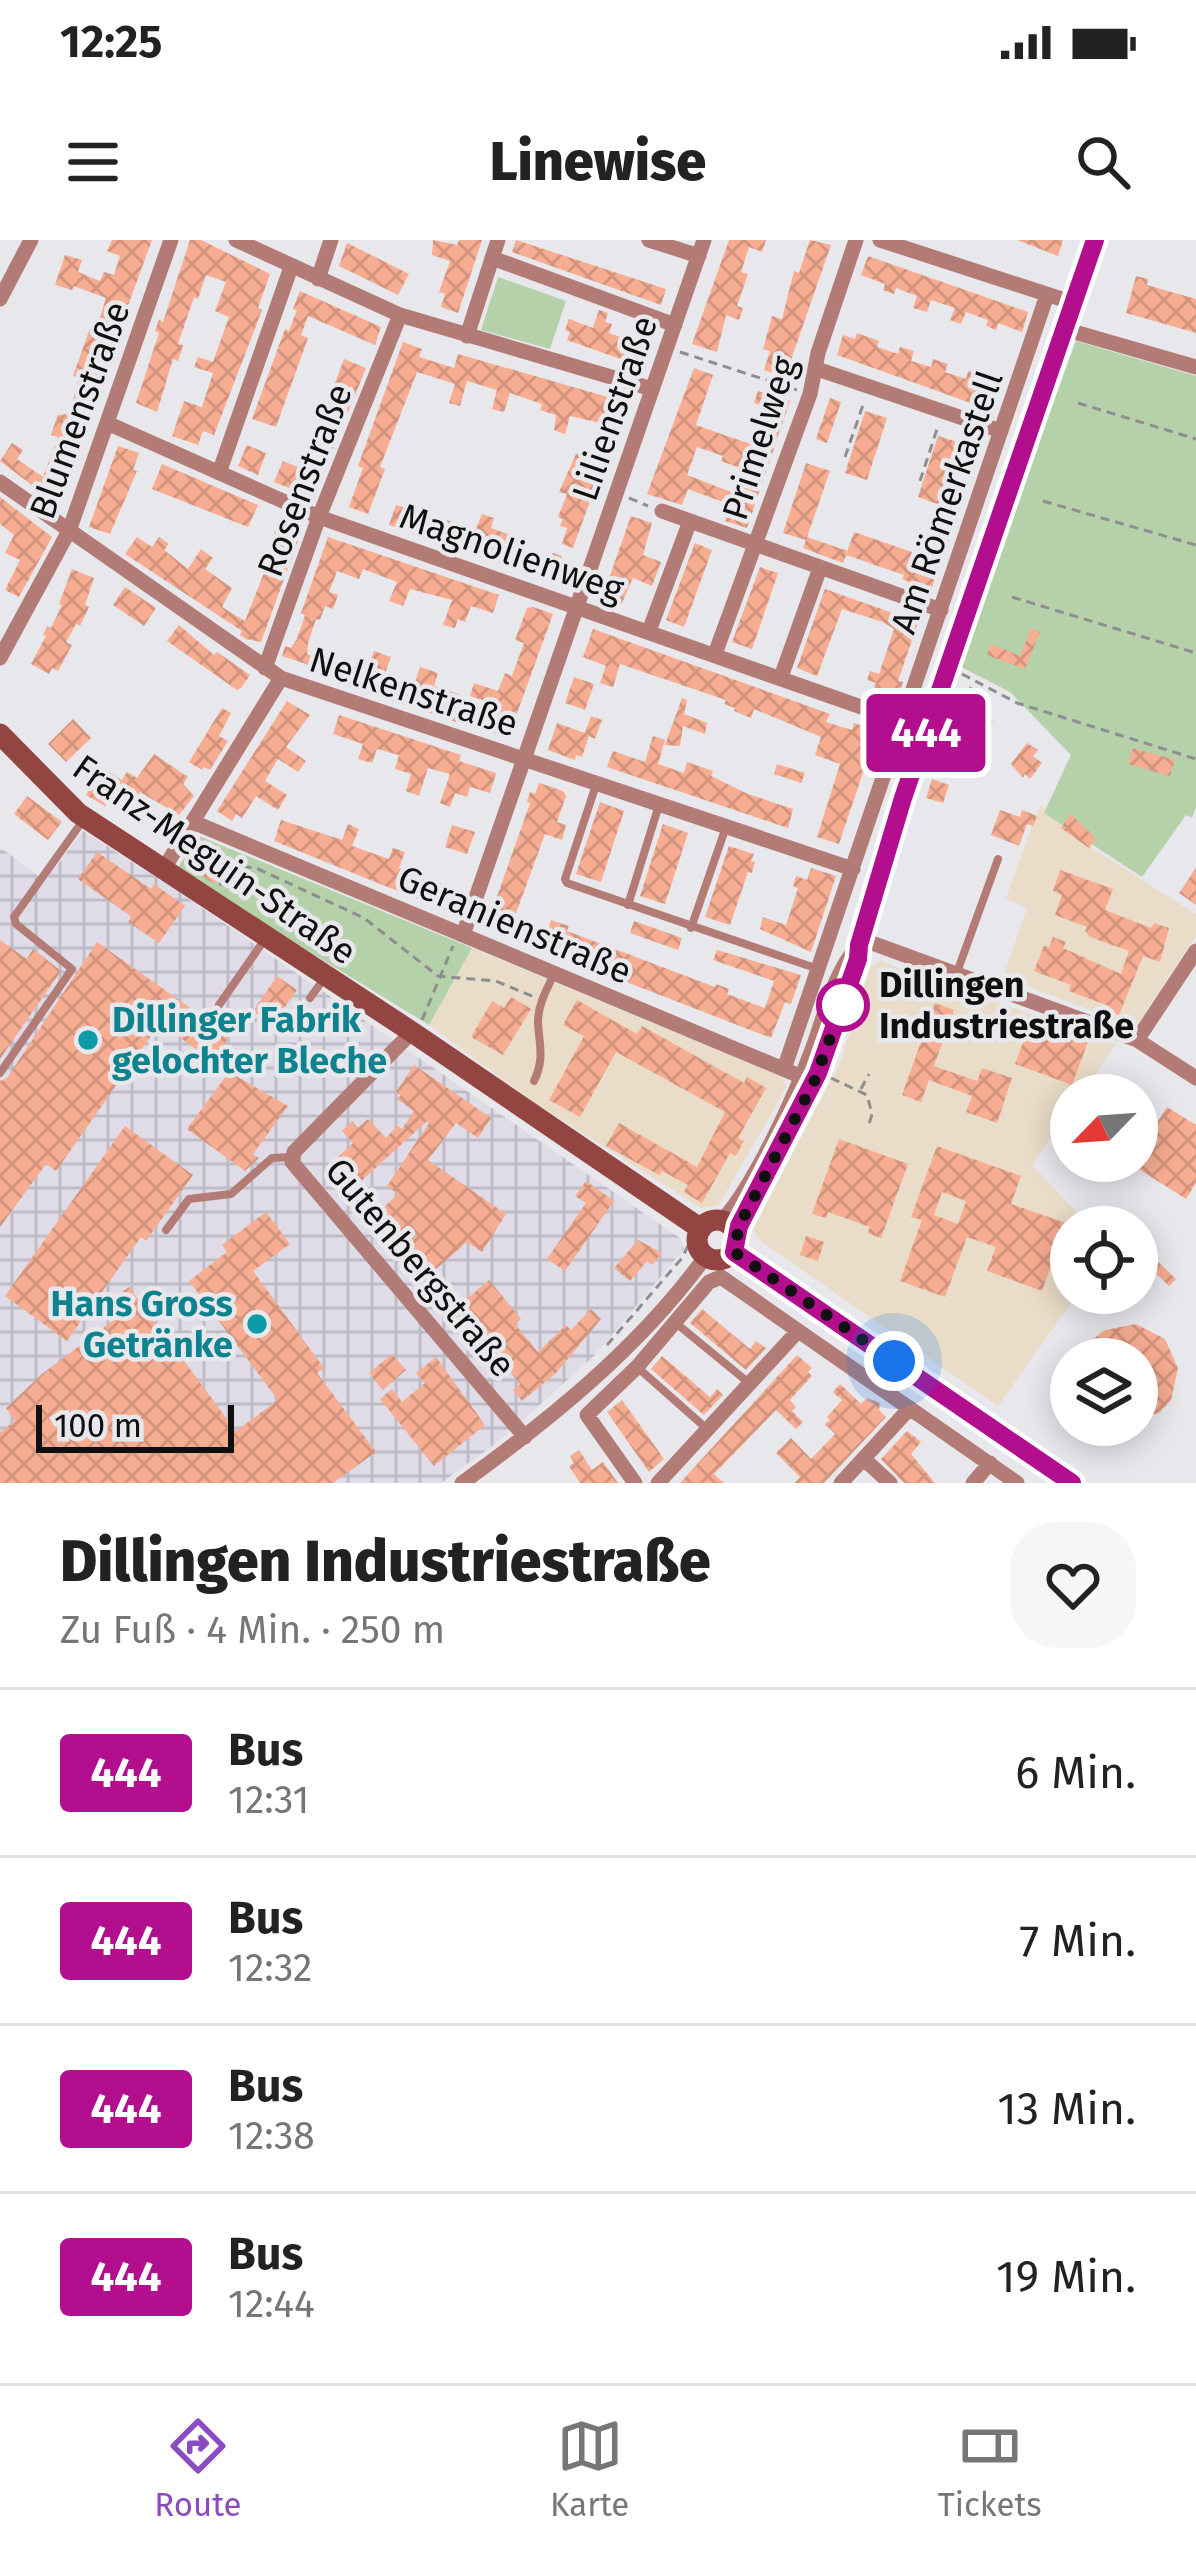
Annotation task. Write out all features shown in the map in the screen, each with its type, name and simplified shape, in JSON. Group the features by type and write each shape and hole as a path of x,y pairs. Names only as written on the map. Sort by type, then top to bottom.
{"street":[{"path":"0,299 31,240"},
{"name":"Blumenstraße","path":"0,658 69,531 171,240"},
{"path":"236,240 400,315 652,389"},
{"path":"318,280 331,240"},
{"path":"467,336 498,240"},
{"path":"649,240 702,248"},
{"name":"Primelweg","path":"716,654 810,394 818,353 856,240"},
{"path":"880,240 1074,302"},
{"path":"462,1483 525,1437 629,1345 706,1256 697,1241 715,1231 811,1077 839,973 860,942 948,666 1095,240"},
{"name":"Lilienstraße","path":"461,934 702,248"},
{"path":"492,258 675,326"},
{"path":"219,473 291,268"},
{"name":"Am Römerkastell","path":"784,1069 1047,295"},
{"name":"Rosenstraße","path":"266,668 400,315"},
{"path":"1064,329 1196,367"},
{"path":"818,369 1001,431"},
{"name":"Magnolienweg","path":"107,422 320,517 904,722"},
{"name":"Nelkenstraße","path":"0,482 281,678 853,868"},
{"path":"662,511 941,610"},
{"path":"649,631 690,521"},
{"path":"781,677 820,568"},
{"path":"163,870 281,678"},
{"name":"Franz-Meguin-Straße","path":"0,734 86,818 715,1231 1072,1483"},
{"name":"Geranienstraße","path":"194,822 811,1077"},
{"path":"860,942 1137,1040 1196,1078"},
{"path":"1137,1040 1196,951"},
{"name":"Gutenbergstraße","path":"414,1034 340,1094 292,1157 525,1437"},
{"path":"635,1483 587,1415 637,1367 709,1282 721,1277 1017,1483"},
{"path":"658,1483 798,1330"},
{"path":"842,1483 910,1408"},
{"path":"863,1459 890,1483"},
{"path":"973,1483 990,1463"}],"lane":[{"path":"597,783 565,879 628,906 819,969"},
{"path":"628,906 659,803"},
{"path":"0,1073 72,969 16,924 14,917 86,818"},
{"path":"691,928 727,825"},
{"path":"956,976 998,859"},
{"path":"219,1005 266,937"},
{"path":"534,1081 542,1060 541,1001 554,973"},
{"path":"310,998 325,976"},
{"path":"166,1230 189,1198 231,1194 272,1158 292,1157"},
{"path":"676,1322 750,1384"},
{"path":"637,1367 707,1429"}],"path":[{"path":"667,348 810,394"},
{"path":"845,457 869,387"},
{"path":"1078,403 1196,439"},
{"path":"920,481 942,411"},
{"path":"616,493 662,511"},
{"path":"1043,501 1196,545"},
{"path":"1012,597 1196,653"},
{"path":"948,666 1017,703 1196,759"},
{"path":"220,884 226,885 248,867 296,884 382,929 438,976 509,985 541,1001"},
{"path":"414,1034 461,934"},
{"path":"860,1090 868,1073"},
{"path":"811,1077 860,1090 871,1104 868,1128"},
{"path":"597,1358 682,1258 688,1246 678,1229 715,1231"}],"shaded area":[{"path":"1040,805 1064,824 1062,829 1196,914 1196,936 1135,1027 1003,977 1027,908 1006,898"},
{"path":"83,831 680,1238 684,1249 594,1356 503,1438 441,1483 0,1483 0,847 45,881"},
{"path":"472,948 782,1077 786,1086 781,1097 718,1206 701,1208 538,1105 429,1025"},
{"path":"880,961 1116,1044 1095,1074 1050,1074 1050,1139 1032,1165 1070,1206 1050,1206 1050,1314 1063,1314 998,1406 762,1242 753,1230 840,1063 871,966"}],"green space":[{"path":"498,277 566,301 550,349 481,330"},
{"path":"1076,341 1196,376 1196,807 1142,877 1044,813 1071,755 1010,692 957,665"},
{"path":"199,836 472,948 429,1025 176,870"}],"building":[{"path":"112,240 152,240 57,499 0,461 12,443 23,450 17,459 43,477 58,437 51,435 54,426 58,415 69,414 79,378 73,376 106,298 74,286 72,290 55,285 65,255 82,260 78,272 100,281 104,272 114,275 120,256 107,251"},
{"path":"190,240 201,240 270,274 258,308 262,310 214,435 203,431 198,445 172,436 184,401 202,407 213,373 194,367 198,357 213,362 229,317 215,311 226,282 206,275 198,299 194,297 178,344 183,345 178,361 173,359 157,412 136,403 159,333 155,331 159,320 163,322"},
{"path":"433,240 457,245 459,240 482,240 458,313 441,307 445,294 439,292 450,261 432,255"},
{"path":"516,240 666,289 661,305 512,252"},
{"path":"729,240 766,240 762,252 749,247 741,272 748,274 737,306 743,308 739,320 726,315 717,352 692,344"},
{"path":"810,240 831,245 785,377 764,370 770,351 763,349 772,316 782,319 794,271 799,273"},
{"path":"1017,240 1063,240 1058,256"},
{"path":"347,243 409,274 398,295 339,266"},
{"path":"868,256 1028,312 1022,332 998,323 996,330 986,326 988,320 966,312 961,324 950,320 955,308 931,300 927,312 913,308 917,296 896,288 894,294 883,290 885,284 861,275"},
{"path":"1136,276 1148,279 1147,285 1196,299 1196,333 1126,313"},
{"path":"300,291 381,327 375,345 308,316 301,335 308,338 276,427 252,419 285,329 289,331 297,310 293,309"},
{"path":"599,310 608,313 609,333 644,346 637,365 567,340 569,319 593,328"},
{"path":"857,333 898,354 900,347 914,351 911,361 931,367 933,359 948,364 945,372 966,379 968,371 980,375 978,381 1000,388 993,411 837,355 843,335 855,339"},
{"path":"403,342 422,349 419,357 454,368 458,354 625,402 618,427 570,416 565,434 554,430 556,415 540,410 542,404 510,393 504,412 492,409 497,390 467,381 460,406 449,403 455,384 417,372 380,467 385,469 368,514 349,507 363,468 358,466"},
{"path":"344,359 366,368 333,449 313,441"},
{"path":"694,368 713,375 696,425 727,436 754,445 764,406 754,403 758,391 790,401 747,528 725,521 731,505 688,489 682,505 647,494","holes":["697,447 723,456 721,461 740,468 731,492 687,475"]},
{"path":"830,398 841,402 827,443 816,439"},
{"path":"865,411 887,418 867,480 845,473"},
{"path":"938,436 960,443 940,505 918,497"},
{"path":"247,445 266,453 258,475 238,466"},
{"path":"118,446 139,453 133,470 137,471 110,534 89,527"},
{"path":"586,451 606,457 573,548 562,544 567,528 560,526 563,519 558,517 567,494 559,492 576,454 584,457"},
{"path":"283,461 322,477 314,498 274,482"},
{"path":"806,463 830,471 806,540 783,533"},
{"path":"162,464 258,505 248,527 152,489"},
{"path":"0,497 52,537 19,597 5,590 20,560 5,553 14,535 0,524"},
{"path":"949,503 960,507 931,590 846,555 854,532 912,552 910,557 930,564"},
{"path":"396,505 476,529 482,514 494,518 491,528 518,538 515,546 521,550 540,557 562,556 559,565 566,567 560,583 389,525"},
{"path":"631,516 652,523 643,555 661,562 652,586 633,578 621,605 602,598"},
{"path":"278,522 303,527 261,642 246,639 242,631 125,554 137,537 152,547 159,537 169,544 164,550 188,569 201,549 213,558 205,569 232,588 222,607 245,621 279,535 274,533"},
{"path":"328,537 499,595 493,613 471,606 465,622 458,619 455,628 443,625 452,600 410,589 403,606 389,601 397,582 363,569 359,579 337,571 329,592 338,595 333,609 325,606 320,620 316,619 308,643 309,665 282,656 285,646 291,648 297,639 305,615 301,613"},
{"path":"807,537 848,551 843,563 803,548"},
{"path":"695,543 712,550 684,627 666,620"},
{"path":"760,567 778,573 752,649 732,642"},
{"path":"72,569 94,578 85,605 89,607 66,642 72,645 58,671 52,668 49,674 31,664 62,605"},
{"path":"125,587 156,608 144,626 113,605"},
{"path":"825,589 918,622 898,681 903,682 900,691 895,690 892,700 872,693 876,683 867,680 870,671 879,674 894,629 883,622 842,609 817,676 797,668"},
{"path":"527,608 553,614 508,738 486,730 495,704 470,696 474,683 498,691 505,673 512,676 524,643 515,640"},
{"path":"179,625 214,655 217,652 250,675 241,688 237,690 167,641"},
{"path":"1031,628 1040,632 1025,669 987,655 991,644 1020,656"},
{"path":"593,629 830,714 826,722 852,730 854,723 877,731 839,844 817,837 840,764 815,755 821,737 754,709 751,718 724,704 726,700 620,664 613,687 600,683 606,666 583,657"},
{"path":"374,651 391,657 383,679 413,689 420,667 438,673 434,686 464,696 456,722 341,683 346,667 366,674"},
{"path":"574,677 594,684 585,710 565,703"},
{"path":"970,686 980,692 971,707 993,722 973,750 948,734"},
{"path":"682,698 687,700 684,714 707,723 705,734 683,726 680,746 665,745"},
{"path":"287,701 310,715 286,747 306,761 298,772 278,759 265,781 287,795 278,810 256,796 242,818 236,814 232,821 217,811"},
{"path":"222,708 231,713 219,736 228,741 210,770 202,770 189,762"},
{"path":"339,715 461,755 459,761 496,773 490,793 470,787 467,797 455,793 450,807 440,803 450,774 428,768 419,796 406,791 411,774 395,769 399,755 377,749 372,763 358,759 363,744 333,734"},
{"path":"591,716 602,720 595,739 589,736 582,757 576,755 575,760 548,750 557,723 585,733"},
{"path":"73,719 91,738 66,762 48,744"},
{"path":"653,736 665,740 658,764 684,773 687,762 713,771 711,776 748,794 793,809 788,828 607,767 613,751 645,762"},
{"path":"1027,743 1038,750 1033,756 1042,763 1030,779 1011,764"},
{"path":"1133,748 1175,760 1170,776 1128,764"},
{"path":"154,754 188,777 183,784 194,796 179,815 140,792 134,802 115,790 105,806 86,795 103,768 122,780 127,772 137,778"},
{"path":"777,764 805,773 801,783 774,774"},
{"path":"932,779 949,785 943,803 926,798"},
{"path":"539,783 563,791 566,796 557,822 566,825 562,840 545,834 508,935 486,928 530,792 535,794"},
{"path":"27,796 62,822 48,840 14,814"},
{"path":"600,802 624,811 601,882 576,874"},
{"path":"1000,810 1020,817 1022,810 1037,816 1033,826 1027,824 1019,846 991,835"},
{"path":"1070,814 1096,838 1089,848 1061,828"},
{"path":"281,820 342,840 348,824 359,829 352,846 389,859 393,848 405,852 399,868 456,889 447,911 274,841"},
{"path":"663,824 688,833 665,904 640,896"},
{"path":"452,825 475,832 467,854 445,847"},
{"path":"729,846 754,854 751,861 755,862 730,925 705,917"},
{"path":"97,852 185,906 159,943 128,922 132,917 78,879"},
{"path":"212,852 221,856 228,877 212,883 200,867 209,864"},
{"path":"811,868 836,876 811,952 760,929 763,917 786,925 798,888 793,886 796,876 807,880"},
{"path":"1196,868 1196,905 1179,893"},
{"path":"1060,870 1113,889 1105,910 1151,928 1154,923 1169,928 1160,962 1143,956 1119,1015 1108,1011 1109,1006 1069,991 1071,985 1034,971 1053,937 1066,942 1063,948 1121,974 1129,951 1090,937 1087,927 1055,915 1062,895 1053,891"},
{"path":"551,920 569,926 567,931 729,989 727,994 765,1008 774,981 713,960 717,950 801,975 771,1038 542,947"},
{"path":"634,921 682,938 678,950 630,933"},
{"path":"0,940 27,959 33,949 61,971 0,1059"},
{"name":"Dillinger Fabrik gelochter Bleche","path":"97,942 230,1036 212,1061 160,1023 56,1171 46,1164 0,1227 0,1081 7,1078"},
{"path":"277,976 297,990 272,1025 253,1011"},
{"path":"511,997 531,1009 503,1055 471,1037 492,1001 504,1008"},
{"path":"577,1000 637,1034 642,1026 744,1083 747,1077 766,1088 738,1138 744,1141 736,1156 730,1153 702,1203 684,1192 688,1185 606,1146 619,1123 697,1167 725,1112 616,1052 580,1117 549,1100 584,1036 563,1025"},
{"path":"935,1003 954,1010 934,1066 977,1081 982,1068 1012,1078 997,1123 966,1112 972,1096 929,1080 921,1102 902,1095"},
{"path":"1020,1015 1089,1039 1076,1074 1050,1077 1015,1064 1028,1029 1017,1025"},
{"path":"414,1065 491,1118 478,1138 456,1123 428,1160 506,1214 482,1252 467,1242 436,1269 440,1276 426,1286 368,1222 398,1194 387,1186 429,1123 347,1194 324,1170 353,1143 342,1131 352,1121 358,1128 368,1119 386,1138 397,1126 402,1129 414,1111 397,1099 401,1095 396,1092"},
{"path":"229,1072 288,1106 253,1154 259,1158 245,1171 187,1129"},
{"path":"1167,1107 1196,1125 1196,1183 1186,1199 1158,1181 1158,1121"},
{"path":"125,1126 193,1175 146,1241 141,1237 67,1341 5,1296"},
{"path":"839,1139 908,1164 881,1238 867,1233 870,1227 828,1212 826,1218 812,1214"},
{"path":"937,1146 1021,1176 1011,1204 1050,1217 1050,1268 1042,1291 987,1271 996,1247 967,1237 945,1297 900,1281 922,1220 911,1217","holes":["942,1192 966,1201 958,1224 934,1215"]},
{"path":"586,1181 614,1201 565,1271 547,1259 586,1203 575,1196"},
{"path":"266,1212 290,1244 253,1271 324,1368 317,1373 376,1452 333,1483 0,1483 0,1432 15,1421 6,1408 115,1319 105,1305 129,1287 236,1431 278,1400 189,1281 227,1252 222,1245"},
{"path":"806,1236 824,1242 818,1261 800,1255"},
{"path":"638,1240 662,1253 652,1265 647,1261 630,1281 614,1268"},
{"path":"1158,1262 1176,1279 1169,1286 1158,1275"},
{"path":"489,1280 521,1319 515,1324 538,1352 566,1325 571,1330 591,1309 601,1319 556,1373 522,1401 513,1390 520,1384 489,1346 481,1353 449,1314"},
{"path":"702,1309 750,1349 756,1341 766,1348 746,1370 690,1323"},
{"path":"1136,1324 1165,1339 1178,1368 1171,1400 1160,1412 1158,1338 1095,1338 1105,1330"},
{"path":"392,1354 406,1370 383,1390 369,1373"},
{"path":"797,1355 812,1368 808,1372 812,1376 790,1400 796,1407 792,1411 803,1422 796,1429 776,1410 714,1474 724,1483 680,1483"},
{"path":"662,1356 710,1397 717,1389 723,1395 704,1415 651,1369"},
{"path":"436,1357 485,1425 434,1466 380,1399 392,1389 402,1402 425,1383 416,1373"},
{"path":"840,1384 861,1404 867,1398 880,1403 879,1410 886,1417 824,1483 794,1483 800,1477 776,1453 791,1438 811,1459 835,1434 825,1424 842,1400 833,1392"},
{"path":"622,1400 664,1459 649,1472 607,1412"},
{"path":"907,1431 921,1442 911,1454 935,1483 904,1483 881,1459"},
{"path":"579,1450 592,1470 603,1462 618,1483 580,1483 569,1466 574,1463 570,1456"}],"bus line":[{"name":"444","path":"1072,1483 734,1252 745,1213 825,1057 903,798 1095,240"}],"place":[{"name":"Dillingen Industriestraße","path":"843,1005"},
{"name":"Dillinger Fabrik gelochter Bleche","path":"88,1040"},
{"name":"Hans Gross Getränke","path":"257,1324"}],"route":[{"path":"843,1005 847,992 818,1073 739,1226 734,1252 894,1361"}]}
